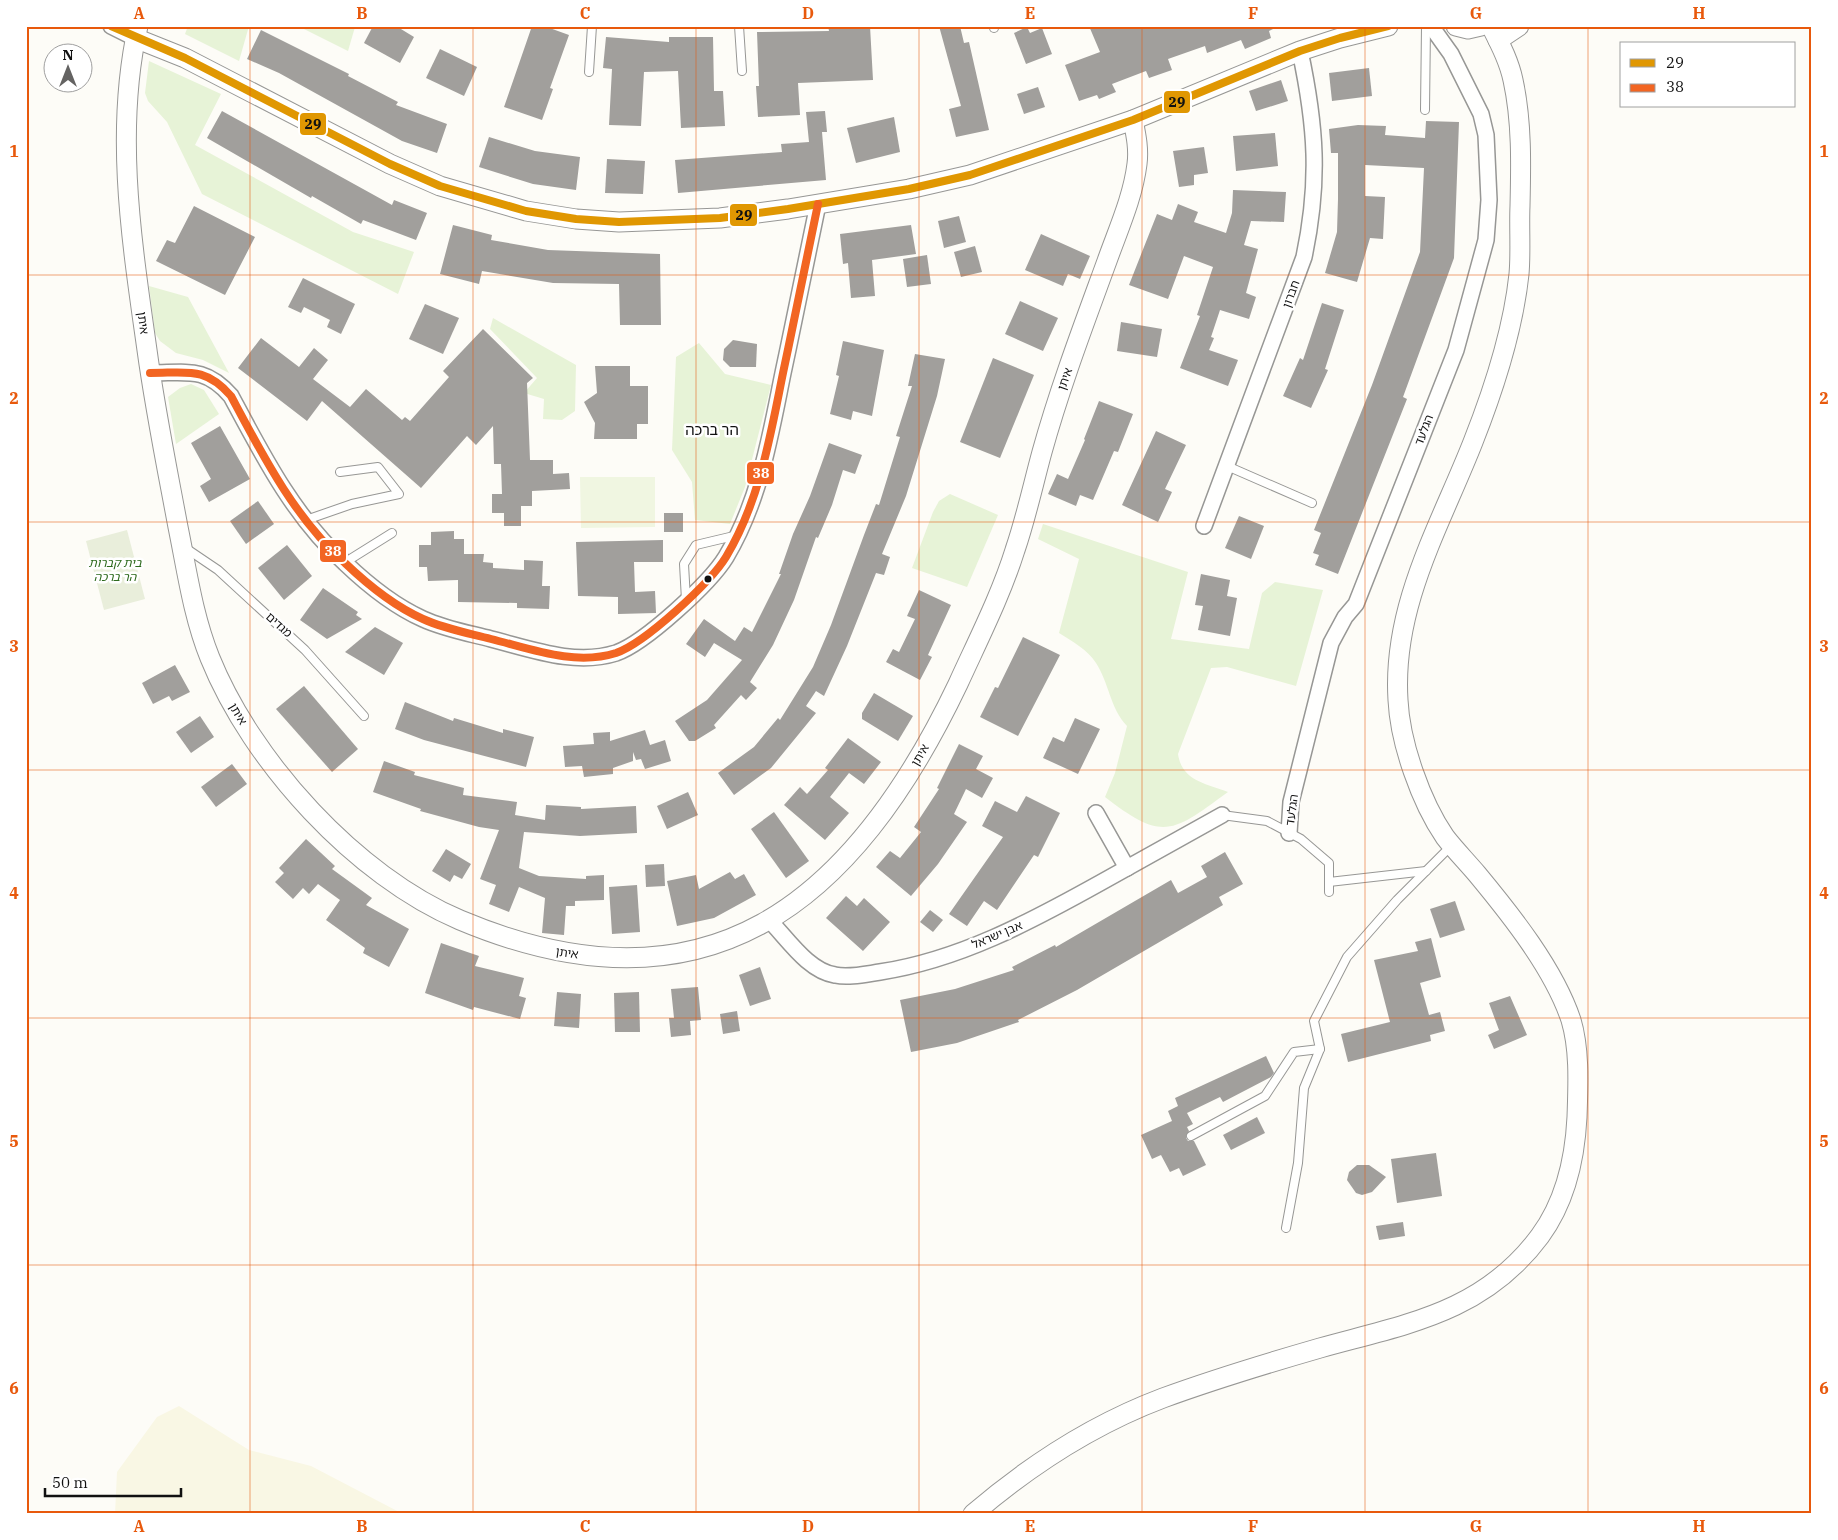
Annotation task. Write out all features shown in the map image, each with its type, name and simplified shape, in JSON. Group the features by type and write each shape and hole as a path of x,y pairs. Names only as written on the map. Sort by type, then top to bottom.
{"street":[{"path":"111,26 137,32 390,164 440,186 526,211 576,219 619,222 720,218 909,189 970,175 1133,120 1300,51 1340,38 1388,26"},
{"name":"הגלעד","path":"1289,833 1292,802 1331,644 1345,617 1356,604 1456,350 1486,240 1489,200 1486,135 1481,114 1451,54 1431,26"},
{"path":"1456,26 1468,29 1481,26"},
{"path":"973,1514 1010,1484 1057,1452 1124,1414 1169,1396 1243,1371 1416,1322 1446,1311 1494,1282 1520,1258 1539,1236 1562,1193 1573,1148 1578,1092 1573,1028 1562,999 1529,943 1490,890 1452,845 1429,808 1408,751 1398,709 1398,666 1403,628 1415,581 1434,530 1465,462 1487,404 1503,352 1516,298 1520,258 1520,151 1513,81 1494,33 1518,26"},
{"name":"איתן","path":"137,32 129,96 126,165 134,256 150,374 193,606 208,655 232,705 262,752 301,800 351,849 392,882 442,912 497,936 548,951 595,958 642,959 682,953 728,941 769,920 802,898 846,858 880,817 917,761 944,713 978,640 1014,553 1052,418 1128,201 1137,164 1137,142 1133,120"},
{"name":"חברון","path":"1204,526 1304,258 1311,224 1316,184 1316,148 1311,105 1300,51"},
{"path":"150,374 197,373 215,380 223,386 231,396 284,491 306,520 344,563 373,588 424,620 450,629 554,655 593,658 618,652 637,641 686,600 724,560 738,535 754,497 767,454 818,204"},
{"path":"1096,813 1127,868"},
{"name":"אבן ישראל","path":"769,920 817,968 834,976 894,970 988,941 1042,915 1222,815"}],"lane":[{"path":"589,72 592,26"},
{"path":"739,26 742,70"},
{"path":"1425,110 1426,26"},
{"path":"306,520 352,504 399,494 378,466 340,472"},
{"path":"1227,466 1312,503"},
{"path":"344,563 392,532"},
{"path":"686,600 684,564 696,545 738,535"},
{"name":"מגדים","path":"182,546 218,570 305,650 364,716"},
{"path":"1222,815 1267,821 1301,840 1329,863 1329,892"},
{"path":"1286,1228 1298,1163 1304,1088 1320,1048 1314,1021 1347,957 1397,900 1452,845"},
{"path":"1329,882 1426,871"},
{"path":"1191,1136 1266,1096 1294,1052 1320,1048"}],"shaded area":[{"path":"179,1406 249,1450 311,1466 403,1514 115,1514 117,1472 157,1417"}],"green space":[{"path":"188,26 249,26 239,61 185,34"},
{"path":"298,26 353,26 355,27 348,51"},
{"path":"149,61 221,94 195,145 353,232 414,252 398,294 202,194 167,122 148,101 145,93"},
{"path":"149,286 188,297 229,373 203,360 176,353 160,341 155,333"},
{"path":"493,318 576,365 575,411 562,420 543,419 544,399 524,393 537,378 490,329"},
{"path":"699,343 725,374 771,385 745,487 730,524 695,520 692,482 672,450 676,357"},
{"path":"191,384 204,390 219,414 176,444 168,397 180,388"},
{"path":"580,477 655,477 655,527 581,528"},
{"path":"950,494 998,515 967,587 912,568 933,512 939,501"},
{"path":"1043,524 1188,572 1171,639 1249,649 1262,593 1275,582 1323,590 1296,686 1227,667 1211,668 1178,754 1180,763 1190,776 1228,792 1180,823 1167,827 1155,826 1141,821 1105,797 1115,773 1127,726 1113,703 1096,663 1079,646 1059,633 1079,559 1038,539"},
{"name":"בית קברות הר ברכה","path":"127,530 145,599 104,610 86,541"}],"building":[{"path":"373,26 396,26 414,37 400,63 364,43"},
{"path":"532,26 544,26 569,35 550,88 553,89 542,120 504,107"},
{"path":"828,26 870,26 873,80 798,83 800,115 758,117 756,86 759,86 757,32 829,31"},
{"path":"939,26 960,26 964,43 969,42 989,130 956,137 949,109 961,106"},
{"path":"1089,26 1275,26 1275,28 1269,31 1271,38 1245,49 1241,40 1207,53 1205,46 1168,59 1172,70 1149,78 1146,71 1112,84 1116,92 1099,99 1097,95 1079,101 1065,65 1100,52"},
{"path":"1027,27 1030,33 1042,28 1052,54 1026,64 1014,33"},
{"path":"261,30 349,74 348,76 398,102 396,105 447,124 437,153 402,141 279,73 247,59"},
{"path":"606,37 669,42 669,37 713,37 714,91 723,91 725,126 681,128 678,71 644,72 641,126 609,125 612,69 603,68"},
{"path":"440,49 477,67 464,96 426,78"},
{"path":"1369,68 1372,96 1332,101 1329,73"},
{"path":"1281,80 1288,101 1256,111 1249,91"},
{"path":"1038,87 1045,107 1024,114 1017,94"},
{"path":"222,111 392,205 394,200 427,213 416,240 363,220 361,224 312,196 311,198 207,138"},
{"path":"825,111 827,132 822,132 826,180 678,193 675,160 782,152 781,144 809,142 806,112"},
{"path":"894,117 900,152 856,163 847,128"},
{"path":"1426,121 1459,122 1454,258 1403,397 1407,399 1338,574 1315,565 1319,555 1313,553 1321,533 1314,530 1372,385 1420,252 1424,168 1365,165 1365,196 1385,197 1383,239 1370,238 1357,282 1325,273 1337,232 1338,199 1338,153 1331,153 1329,129 1358,125 1386,126 1385,135 1425,138"},
{"path":"1275,133 1278,166 1236,171 1233,136"},
{"path":"489,137 535,151 580,157 576,190 533,184 479,167"},
{"path":"1204,147 1208,173 1194,175 1194,185 1179,187 1173,151"},
{"path":"607,159 645,161 643,194 605,193"},
{"path":"1233,190 1286,192 1284,222 1251,221 1244,245 1258,249 1246,293 1256,297 1249,319 1220,310 1211,337 1214,338 1209,350 1238,360 1228,386 1180,368 1200,316 1197,315 1213,267 1184,256 1168,299 1129,285 1157,214 1172,220 1178,204 1198,212 1194,222 1226,233 1232,213"},
{"path":"194,206 255,237 225,295 156,261 167,240 175,243"},
{"path":"959,216 966,242 944,248 938,221"},
{"path":"453,225 492,235 491,240 548,250 660,254 661,325 620,325 619,284 553,283 482,271 479,284 440,274"},
{"path":"911,225 916,254 872,260 875,296 851,298 848,263 843,264 840,234"},
{"path":"1041,234 1090,256 1080,279 1068,274 1063,286 1025,270"},
{"path":"975,246 982,272 961,277 954,252"},
{"path":"927,255 931,284 907,287 903,259"},
{"path":"303,278 355,304 341,334 327,327 330,320 304,307 301,313 288,307"},
{"path":"1020,301 1058,318 1043,351 1005,334"},
{"path":"1322,303 1344,310 1325,369 1328,370 1311,408 1283,396 1300,358 1303,360"},
{"path":"425,304 459,318 443,354 409,339"},
{"path":"1121,322 1162,329 1157,357 1117,351"},
{"path":"483,329 533,378 527,383 530,460 553,460 553,474 569,473 570,489 532,491 532,506 521,506 521,526 504,526 504,513 492,513 492,494 502,494 501,464 494,464 493,426 476,445 467,436 421,488 322,401 307,421 238,368 261,338 299,367 314,348 328,360 313,379 350,407 366,389 402,420 405,417 410,421 449,377 443,371"},
{"path":"733,340 757,344 756,367 730,367 723,360 724,349"},
{"path":"843,341 884,350 872,416 853,411 851,420 830,414 839,376 836,375"},
{"path":"915,354 945,359 937,396 906,496 882,554 890,557 884,575 876,573 847,646 824,696 816,691 806,706 816,713 771,768 734,795 718,773 754,747 778,718 780,720 813,667 831,625 876,504 879,505 900,437 896,436 912,386 908,386"},
{"path":"993,358 1034,375 1000,458 960,442"},
{"path":"595,366 630,366 630,386 648,386 648,424 637,424 637,439 594,439 595,423 584,402 597,393"},
{"path":"1099,401 1133,414 1118,452 1114,451 1093,500 1080,495 1076,506 1048,494 1057,474 1068,479"},
{"path":"220,426 250,479 209,502 200,486 211,479 191,443"},
{"path":"1156,431 1186,445 1165,489 1172,492 1158,522 1122,505"},
{"path":"829,443 862,455 855,474 843,470 832,505 818,538 816,537 794,600 773,645 750,682 757,688 746,700 741,695 714,725 716,728 695,741 689,741 675,721 707,700 742,660 714,643 705,657 686,644 704,619 735,641 744,627 752,632 781,574 779,574 793,534 810,496"},
{"path":"258,501 274,524 246,544 230,521"},
{"path":"664,513 683,513 683,532 664,532"},
{"path":"1239,516 1264,526 1251,559 1225,548"},
{"path":"454,531 454,539 464,539 464,554 484,554 483,562 493,563 493,568 524,570 524,560 543,561 542,586 550,586 549,609 517,608 517,603 458,602 458,580 428,581 427,567 419,567 419,545 431,545 431,532"},
{"path":"663,540 663,562 634,562 635,592 655,591 656,613 618,614 618,597 578,596 576,542"},
{"path":"287,545 312,576 284,600 258,568"},
{"path":"1201,574 1230,580 1227,596 1237,598 1230,636 1198,630 1203,606 1195,605"},
{"path":"323,588 358,612 356,615 362,619 327,639 300,620"},
{"path":"919,590 951,605 928,655 932,657 920,680 886,662 893,649 899,652 915,619 907,616"},
{"path":"375,627 403,643 384,675 345,652"},
{"path":"1023,637 1060,655 1018,736 980,717 995,687 998,688"},
{"path":"175,665 190,692 172,701 169,696 153,704 142,683"},
{"path":"304,686 358,749 332,772 276,709"},
{"path":"874,693 913,716 898,741 862,719 862,713"},
{"path":"405,702 453,721 454,718 503,733 503,729 534,737 526,767 424,740 395,729"},
{"path":"200,716 214,737 191,753 176,732"},
{"path":"1075,718 1100,729 1078,774 1043,758 1053,737 1064,742"},
{"path":"645,730 650,745 665,740 671,761 645,769 641,759 636,760 633,752 633,761 613,768 613,774 584,777 582,766 565,767 563,746 594,744 593,733 610,732 610,741"},
{"path":"848,738 881,762 864,784 849,773 830,797 849,813 825,840 784,805 800,787 807,794 828,770 825,768"},
{"path":"959,744 983,756 976,769 993,778 982,798 966,789 954,814 967,822 938,864 911,896 876,867 890,851 900,858 921,832 914,827 939,789 937,788"},
{"path":"384,761 415,772 414,775 464,788 463,795 517,802 515,815 545,820 546,805 581,807 581,809 636,806 637,833 580,836 524,832 519,868 539,876 586,879 586,876 604,875 604,900 575,901 575,906 566,906 564,935 542,933 545,898 519,887 509,912 489,904 496,885 480,879 499,830 479,827 420,811 421,809 373,792"},
{"path":"232,764 247,784 216,807 201,787"},
{"path":"688,792 698,815 667,829 657,806"},
{"path":"1026,796 1060,813 1038,857 1034,855 997,910 984,901 967,926 949,914 1003,837 982,826 995,801 1017,812"},
{"path":"774,812 809,861 786,878 751,829"},
{"path":"306,839 335,866 332,869 372,898 366,905 409,929 389,967 363,953 365,948 326,920 340,900 318,884 309,894 303,888 293,899 275,882 284,873 279,868"},
{"path":"446,849 471,864 462,879 454,875 450,882 432,871"},
{"path":"1225,852 1243,884 1219,897 1223,905 1077,990 1018,1020 1019,1022 957,1043 911,1052 900,1000 955,989 1014,970 1012,967 1055,945 1056,947 1171,880 1178,893 1207,877 1201,866"},
{"path":"664,864 665,886 646,887 645,865"},
{"path":"730,872 735,879 744,874 756,895 714,918 677,926 667,881 696,875 699,889"},
{"path":"637,885 640,932 612,934 609,887"},
{"path":"846,896 857,906 864,898 890,922 863,951 826,918"},
{"path":"1455,901 1465,930 1440,938 1430,909"},
{"path":"930,910 943,920 933,932 920,922"},
{"path":"1431,938 1441,977 1420,983 1429,1015 1440,1012 1445,1031 1430,1035 1431,1041 1348,1062 1341,1034 1390,1022 1374,960 1418,951 1415,942"},
{"path":"441,943 479,956 475,966 524,978 519,996 526,998 520,1019 474,1007 473,1010 425,993"},
{"path":"760,967 771,999 750,1006 739,975"},
{"path":"698,987 701,1020 690,1021 691,1035 671,1037 669,1018 674,1018 671,989"},
{"path":"557,992 581,994 579,1028 554,1026"},
{"path":"639,992 640,1032 615,1032 614,993"},
{"path":"1510,996 1527,1035 1494,1049 1488,1035 1499,1030 1489,1003"},
{"path":"737,1011 740,1031 723,1034 720,1014"},
{"path":"1266,1056 1274,1073 1271,1077 1223,1102 1220,1097 1187,1113 1193,1124 1187,1127 1189,1131 1186,1138 1188,1141 1194,1141 1206,1165 1183,1176 1179,1168 1170,1172 1161,1155 1152,1159 1141,1135 1172,1121 1168,1111 1178,1106 1175,1098"},
{"path":"1257,1117 1265,1133 1231,1150 1223,1135"},
{"path":"1436,1153 1442,1196 1397,1203 1391,1159"},
{"path":"1357,1165 1369,1165 1386,1177 1372,1192 1362,1195 1356,1193 1347,1180 1349,1172"},
{"path":"1403,1222 1405,1236 1379,1240 1376,1226"}],"transit line":[{"name":"29","path":"111,26 185,58 390,164 440,186 526,211 576,219 619,222 720,218 788,209 909,189 970,175 1133,120 1300,51 1340,38 1388,26"},
{"name":"38","path":"150,373 195,373 213,380 222,386 231,396 281,485 310,526 354,571 372,587 402,608 423,619 448,628 553,655 585,658 616,653 643,637 692,596 718,568 738,535 756,491 768,444 818,204"}],"district":[{"name":"הר ברכה","path":"712,430"}]}
